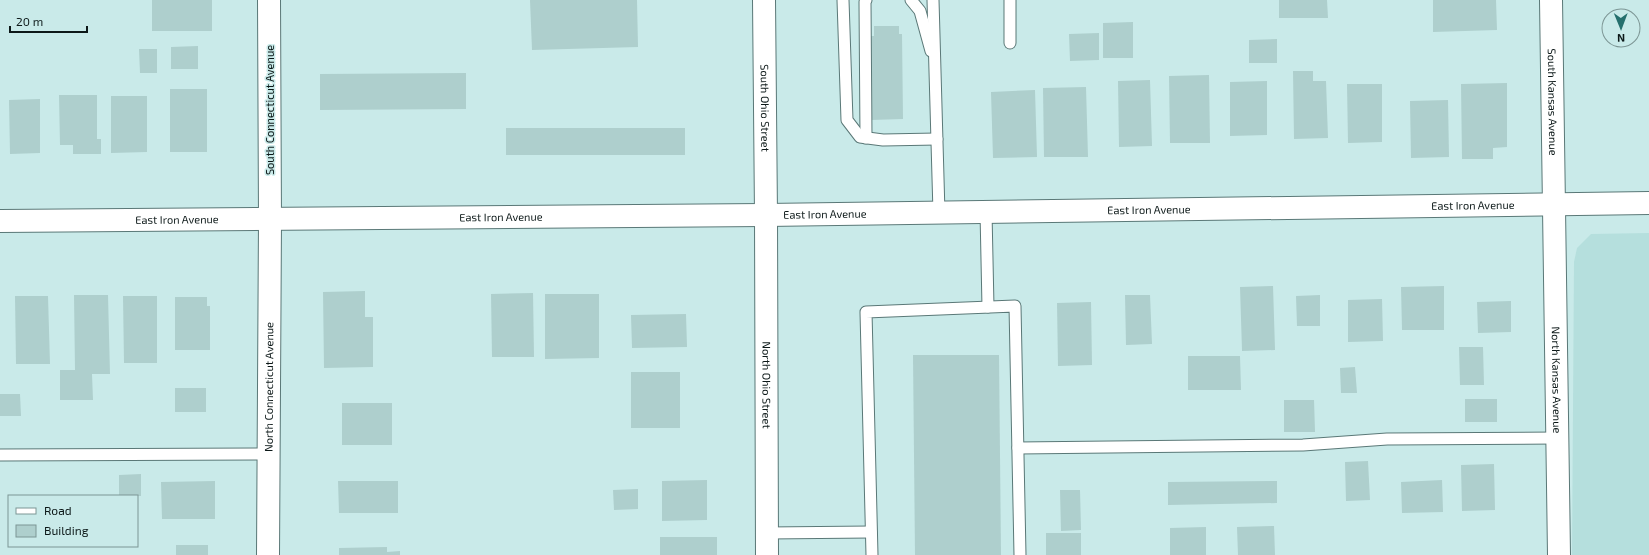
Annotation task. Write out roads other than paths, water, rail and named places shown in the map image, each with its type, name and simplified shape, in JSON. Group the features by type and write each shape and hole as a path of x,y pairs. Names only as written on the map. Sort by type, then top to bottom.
{"street":[{"name":"South Connecticut Avenue","path":"269,0 270,220"},
{"name":"South Ohio Street","path":"764,0 766,215"},
{"name":"South Kansas Avenue","path":"1551,0 1554,205"},
{"name":"East Iron Avenue","path":"0,221 766,215 1649,203"},
{"name":"North Kansas Avenue","path":"1554,205 1559,555"},
{"name":"North Ohio Street","path":"766,215 767,555"},
{"name":"North Connecticut Avenue","path":"268,555 270,220"}],"lane":[{"path":"843,0 847,120 860,137 883,140 937,139"},
{"path":"866,0 866,138"},
{"path":"911,0 920,11 929,46 935,59"},
{"path":"933,0 939,213"},
{"path":"1010,0 1010,43"},
{"path":"986,212 988,307"},
{"path":"872,555 866,312 1015,306 1020,555"},
{"path":"1018,448 1303,445 1387,439 1557,438"},
{"path":"0,455 269,454"},
{"path":"767,533 871,532"}]}
